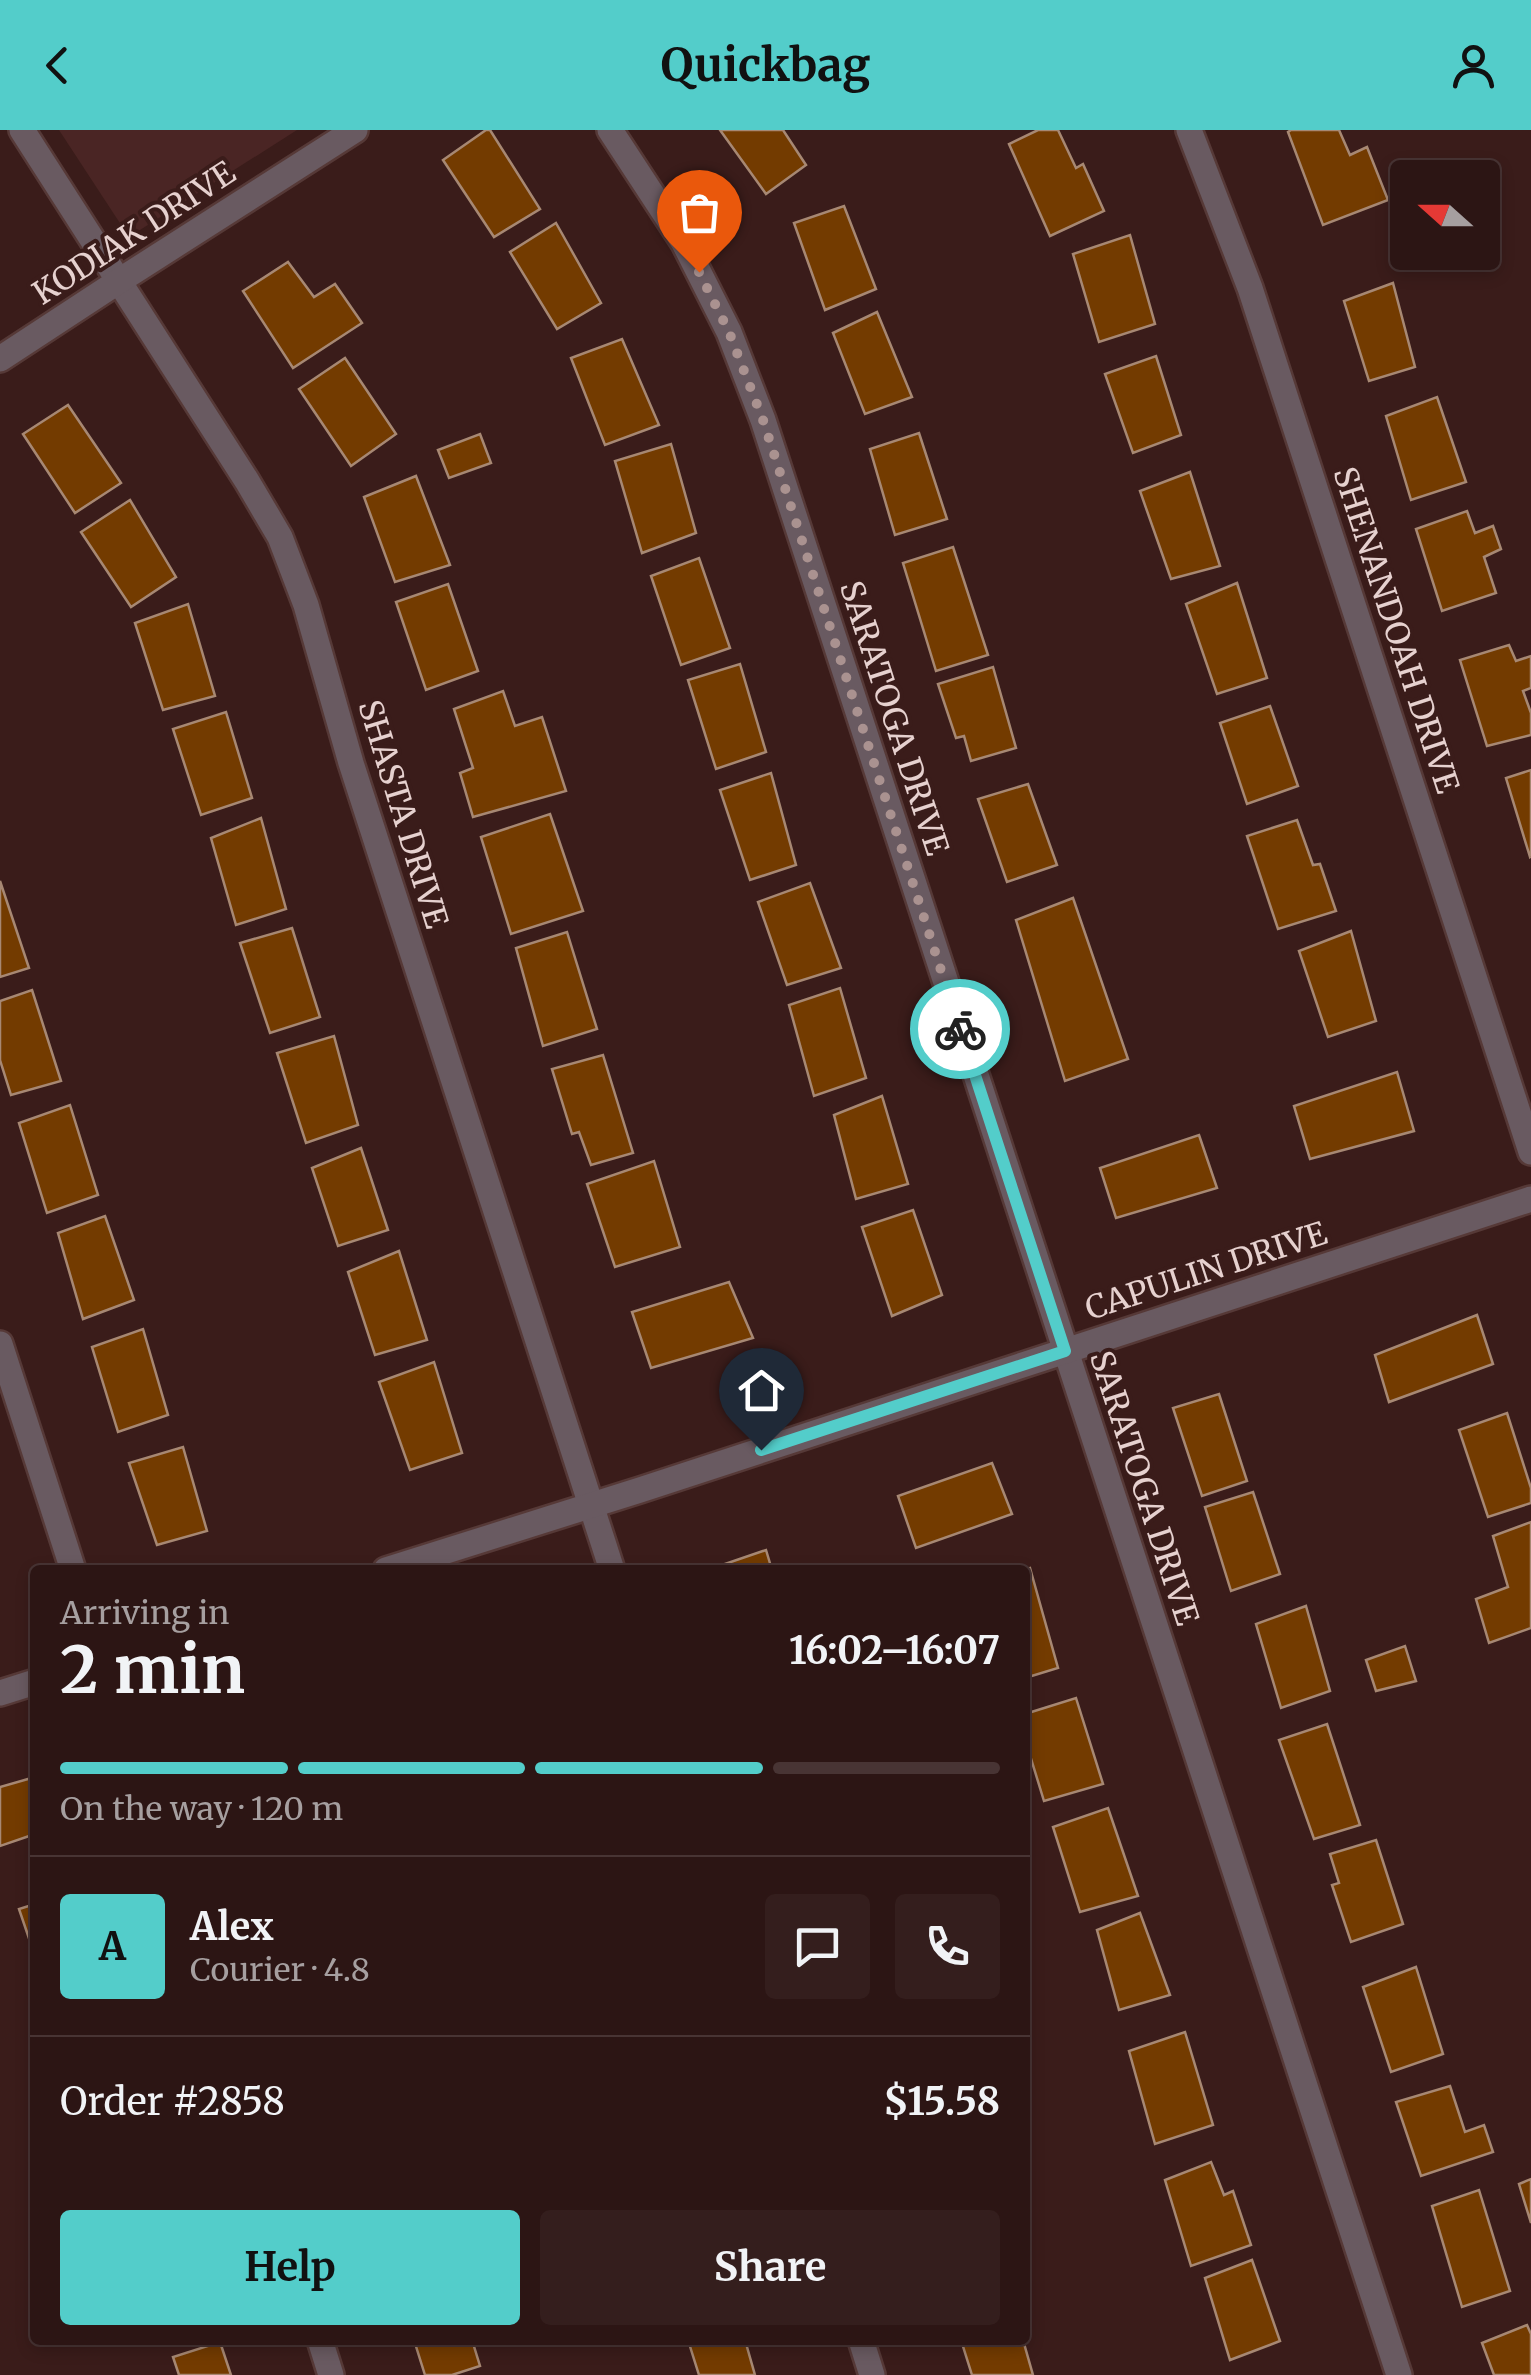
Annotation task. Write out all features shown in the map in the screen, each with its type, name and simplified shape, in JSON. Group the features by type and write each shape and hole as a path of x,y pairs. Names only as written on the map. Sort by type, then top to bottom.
{"street":[{"name":"SHASTA DRIVE","path":"22,130 280,537 306,605 351,762 610,1565"},
{"name":"KODIAK DRIVE","path":"0,359 355,130"},
{"name":"SARATOGA DRIVE","path":"610,130 684,243 729,332 763,420 1399,2375"},
{"name":"SHENANDOAH DRIVE","path":"1190,130 1250,288 1531,1152"},
{"name":"CAPULIN DRIVE","path":"402,1565 1531,1199"},
{"path":"0,1344 71,1565"},
{"path":"0,1693 30,1684"},
{"path":"322,2345 331,2375"},
{"path":"863,2345 872,2375"}],"shaded area":[{"path":"59,130 297,130 129,237"}],"building":[{"path":"490,130 540,209 494,237 443,160"},
{"path":"720,130 783,130 806,165 766,194"},
{"path":"1038,130 1058,130 1076,168 1083,164 1104,211 1050,236 1009,144"},
{"path":"1339,130 1350,155 1367,147 1388,200 1323,225 1288,132"},
{"path":"844,206 876,289 825,310 794,223"},
{"path":"556,223 601,303 557,329 510,252"},
{"path":"1130,235 1155,324 1099,342 1073,254"},
{"path":"288,262 314,297 335,284 362,323 293,368 243,291"},
{"path":"1393,283 1415,367 1369,381 1344,301"},
{"path":"877,312 912,397 865,414 833,333"},
{"path":"622,339 659,425 605,445 571,358"},
{"path":"1156,356 1181,435 1133,453 1105,374"},
{"path":"345,358 396,434 351,466 299,389"},
{"path":"1437,397 1466,482 1411,500 1386,416"},
{"path":"68,405 121,483 75,513 23,434"},
{"path":"919,433 947,519 895,535 870,449"},
{"path":"480,434 491,463 449,478 438,450"},
{"path":"671,444 696,533 642,553 615,461"},
{"path":"1190,472 1220,566 1171,579 1140,491"},
{"path":"416,476 450,565 395,582 364,497"},
{"path":"130,500 176,577 131,607 81,532"},
{"path":"1467,511 1475,533 1493,526 1501,549 1484,557 1496,593 1442,611 1416,529"},
{"path":"953,547 988,655 936,671 903,563"},
{"path":"699,558 730,648 681,665 651,576"},
{"path":"1237,583 1267,678 1217,694 1186,604"},
{"path":"448,584 478,671 426,690 396,602"},
{"path":"188,604 215,696 163,710 135,623"},
{"path":"1509,645 1516,661 1531,656 1531,688 1523,691 1531,713 1531,735 1487,746 1460,660"},
{"path":"740,664 766,752 716,769 688,680"},
{"path":"993,667 1016,748 971,761 964,736 956,738 938,684"},
{"path":"503,691 515,726 542,717 566,791 473,817 460,773 473,768 454,709"},
{"path":"1270,706 1298,786 1247,804 1220,723"},
{"path":"226,712 252,798 201,815 173,729"},
{"path":"1531,770 1531,856 1530,857 1506,778"},
{"path":"771,773 796,865 750,880 720,790"},
{"path":"1028,784 1057,865 1007,882 978,799"},
{"path":"550,814 583,911 511,934 481,837"},
{"path":"261,818 286,909 236,925 211,838"},
{"path":"1297,820 1313,865 1320,864 1336,911 1278,929 1247,836"},
{"path":"0,881 29,968 0,977"},
{"path":"810,883 841,968 787,985 758,902"},
{"path":"1073,898 1128,1059 1065,1081 1016,920"},
{"path":"292,928 320,1017 270,1033 240,943"},
{"path":"1351,931 1376,1021 1328,1037 1299,951"},
{"path":"567,932 597,1029 543,1046 516,948"},
{"path":"840,988 866,1078 814,1096 789,1005"},
{"path":"32,990 61,1081 11,1095 0,1060 0,1001"},
{"path":"334,1036 358,1125 306,1143 277,1053"},
{"path":"603,1055 633,1153 591,1165 579,1132 572,1134 552,1069"},
{"path":"1397,1072 1414,1131 1310,1159 1294,1106"},
{"path":"882,1096 908,1184 856,1199 834,1115"},
{"path":"70,1105 98,1195 47,1213 19,1123"},
{"path":"1199,1135 1217,1188 1116,1218 1100,1168"},
{"path":"361,1148 388,1230 338,1246 312,1168"},
{"path":"654,1161 680,1247 615,1267 587,1184"},
{"path":"913,1210 942,1295 892,1316 862,1227"},
{"path":"105,1216 134,1300 83,1319 58,1233"},
{"path":"399,1251 427,1340 375,1355 348,1272"},
{"path":"729,1282 753,1338 651,1368 632,1312"},
{"path":"1477,1315 1493,1364 1389,1402 1375,1355"},
{"path":"143,1329 168,1415 118,1432 92,1347"},
{"path":"434,1362 462,1453 410,1470 379,1382"},
{"path":"1219,1394 1247,1481 1202,1496 1173,1408"},
{"path":"1507,1413 1531,1488 1531,1503 1488,1517 1459,1430"},
{"path":"183,1447 207,1531 157,1545 129,1463"},
{"path":"992,1463 1012,1514 916,1548 898,1496"},
{"path":"1253,1492 1280,1574 1231,1591 1205,1507"},
{"path":"1531,1522 1531,1628 1489,1643 1476,1599 1508,1587 1493,1536"},
{"path":"766,1550 770,1565 722,1565"},
{"path":"1030,1568 1058,1668 1030,1676"},
{"path":"1306,1606 1330,1691 1281,1708 1256,1624"},
{"path":"1405,1646 1416,1681 1376,1691 1366,1660"},
{"path":"1076,1698 1103,1784 1044,1801 1030,1755 1030,1712"},
{"path":"1327,1724 1360,1825 1314,1839 1279,1740"},
{"path":"30,1778 30,1836 0,1846 0,1787"},
{"path":"1108,1808 1138,1896 1080,1912 1053,1827"},
{"path":"1376,1840 1403,1924 1351,1942 1332,1885 1339,1883 1330,1854"},
{"path":"30,1906 30,1941 19,1909"},
{"path":"1140,1913 1170,1995 1119,2010 1097,1930"},
{"path":"1416,1967 1443,2054 1391,2072 1363,1987"},
{"path":"1185,2032 1213,2125 1155,2144 1129,2051"},
{"path":"1450,2086 1465,2132 1484,2125 1493,2152 1421,2176 1396,2102"},
{"path":"1211,2162 1224,2195 1233,2191 1251,2245 1191,2266 1165,2180"},
{"path":"1531,2179 1531,2223 1519,2184"},
{"path":"1479,2190 1510,2291 1462,2307 1432,2206"},
{"path":"1252,2260 1280,2341 1230,2360 1205,2278"},
{"path":"1527,2325 1531,2334 1531,2375 1494,2375 1482,2343"},
{"path":"221,2345 231,2375 179,2375 173,2357"},
{"path":"416,2345 474,2345 480,2366 452,2375 425,2375"},
{"path":"690,2345 746,2345 755,2375 699,2375"},
{"path":"963,2345 1024,2345 1033,2375 972,2375"}],"way so far":[{"path":"699,272 729,332 763,420 960,1029"}],"route":[{"path":"761,1450 1065,1351 960,1029"}]}
